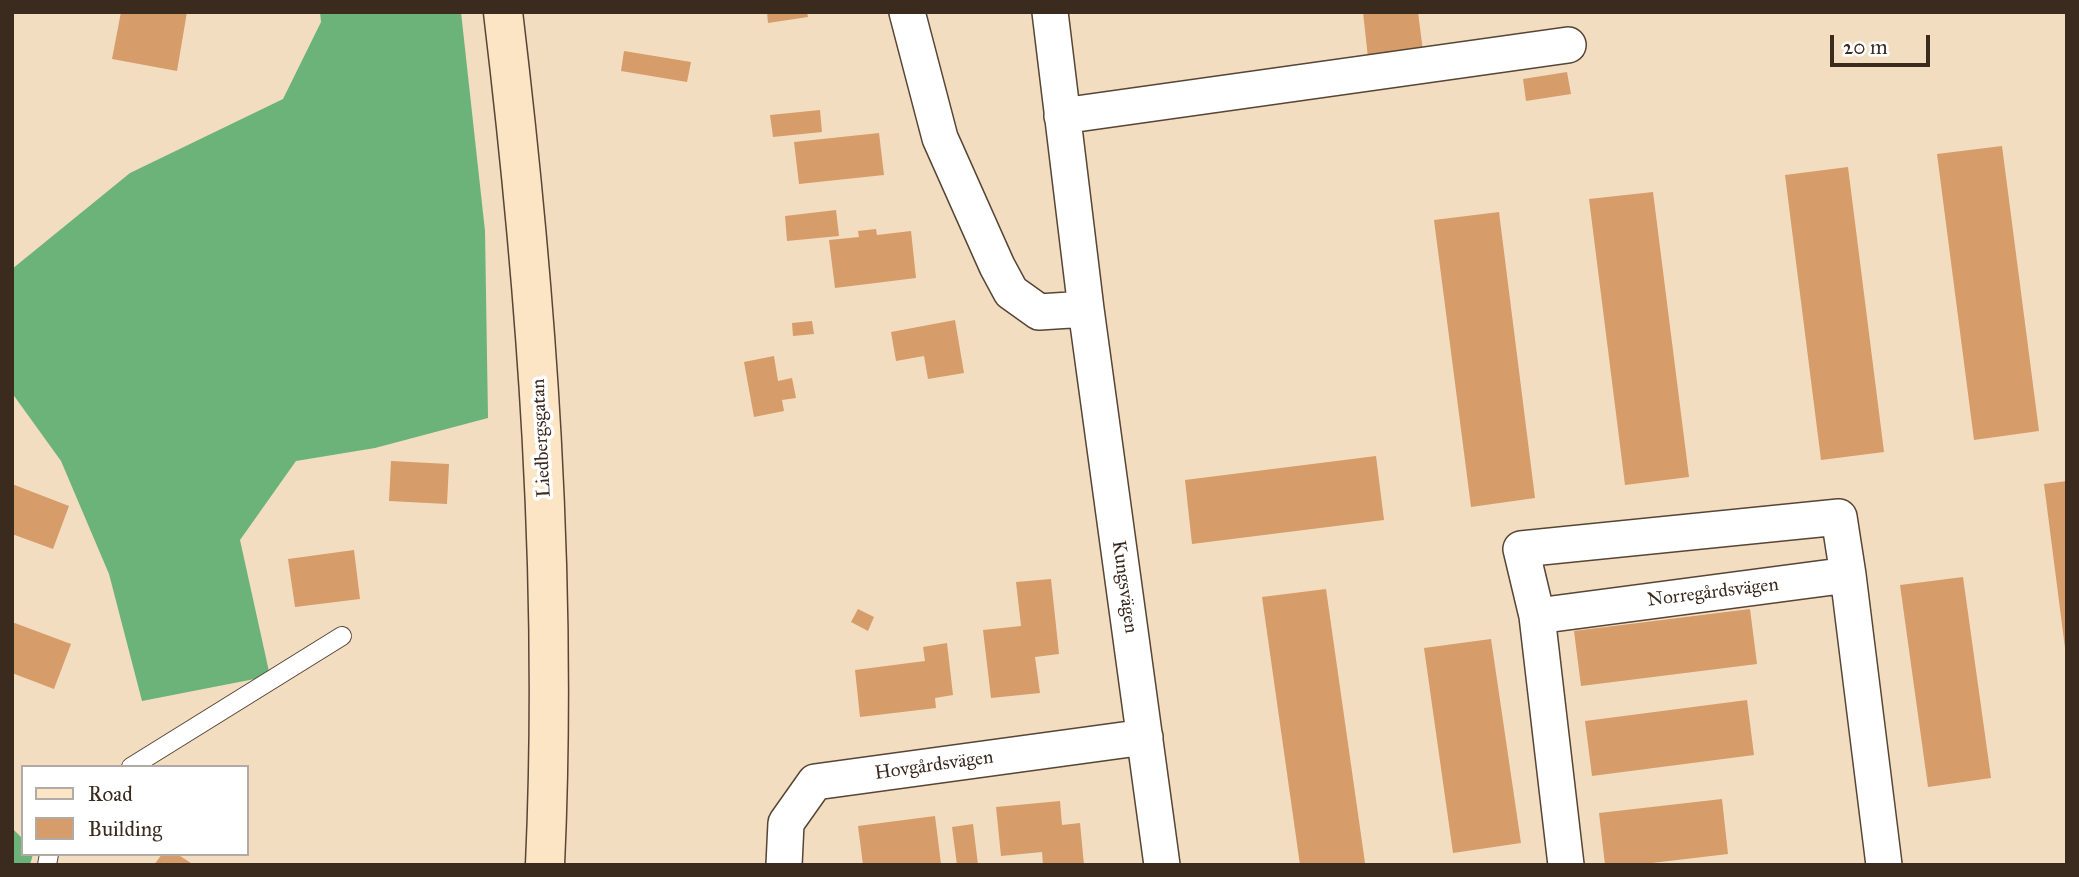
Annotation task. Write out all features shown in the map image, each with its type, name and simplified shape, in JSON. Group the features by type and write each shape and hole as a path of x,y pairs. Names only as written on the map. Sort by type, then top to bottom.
{"street":[{"name":"Liedbergsgatan","path":"503,12 521,166 542,424 548,622 545,865"},
{"path":"907,12 940,138 1011,292 1039,312 1086,309"},
{"name":"Kungsvägen","path":"1050,12 1086,309 1162,865"},
{"path":"1062,116 1569,45"},
{"path":"1566,865 1537,616 1521,549 1839,517 1884,865"},
{"name":"Norregårdsvägen","path":"1537,616 1848,575"},
{"name":"Hovgårdsvägen","path":"784,865 786,823 814,782 1145,737"}],"lane":[{"path":"134,765 342,636"}],"green space":[{"path":"320,12 461,12 485,231 488,418 375,448 296,461 240,540 270,676 142,701 109,574 61,461 12,393 12,269 130,173 283,99 321,22"},
{"path":"12,828 21,837 21,856 32,856 30,865 12,865"}],"building":[{"path":"121,12 187,12 177,71 112,59"},
{"path":"767,12 807,12 808,17 768,23"},
{"path":"1363,12 1418,12 1423,51 1368,58"},
{"path":"624,51 691,62 687,82 621,71"},
{"path":"1567,72 1571,94 1526,101 1523,79"},
{"path":"820,110 822,132 773,137 770,115"},
{"path":"879,133 884,175 799,184 794,142"},
{"path":"2002,146 2039,431 1974,440 1937,154"},
{"path":"1848,167 1884,452 1821,460 1785,175"},
{"path":"1653,192 1689,477 1625,485 1589,199"},
{"path":"836,210 839,236 787,241 785,216"},
{"path":"1499,212 1535,498 1471,507 1434,220"},
{"path":"876,229 877,235 911,231 916,278 835,288 829,240 859,237 858,231"},
{"path":"955,320 964,373 928,379 924,356 896,361 891,332"},
{"path":"812,321 814,334 793,336 792,323"},
{"path":"774,356 778,381 792,378 796,398 782,400 784,411 754,417 744,362"},
{"path":"1376,456 1384,520 1192,544 1185,480"},
{"path":"391,461 449,464 447,504 389,501"},
{"path":"2067,481 2067,648 2065,648 2044,484"},
{"path":"12,484 69,506 53,549 12,534"},
{"path":"354,550 360,599 295,607 288,559"},
{"path":"1963,577 1991,778 1928,787 1900,585"},
{"path":"1051,579 1059,654 1035,657 1040,693 991,698 983,630 1021,626 1016,582"},
{"path":"1326,589 1365,863 1354,865 1300,865 1262,597"},
{"path":"858,609 874,617 868,631 851,622"},
{"path":"1750,609 1757,664 1581,686 1574,631"},
{"path":"12,622 71,644 54,689 12,673"},
{"path":"1491,639 1521,843 1453,853 1424,648"},
{"path":"947,643 953,695 935,698 936,708 860,717 855,670 925,661 923,647"},
{"path":"1747,700 1754,755 1592,776 1585,721"},
{"path":"1722,799 1728,854 1635,865 1605,865 1599,813"},
{"path":"1060,801 1062,825 1080,823 1084,865 1043,865 1042,852 1001,856 996,807"},
{"path":"935,816 941,864 863,865 858,826"},
{"path":"973,824 978,865 957,865 952,827"},
{"path":"161,856 180,856 194,865 154,865"}]}
